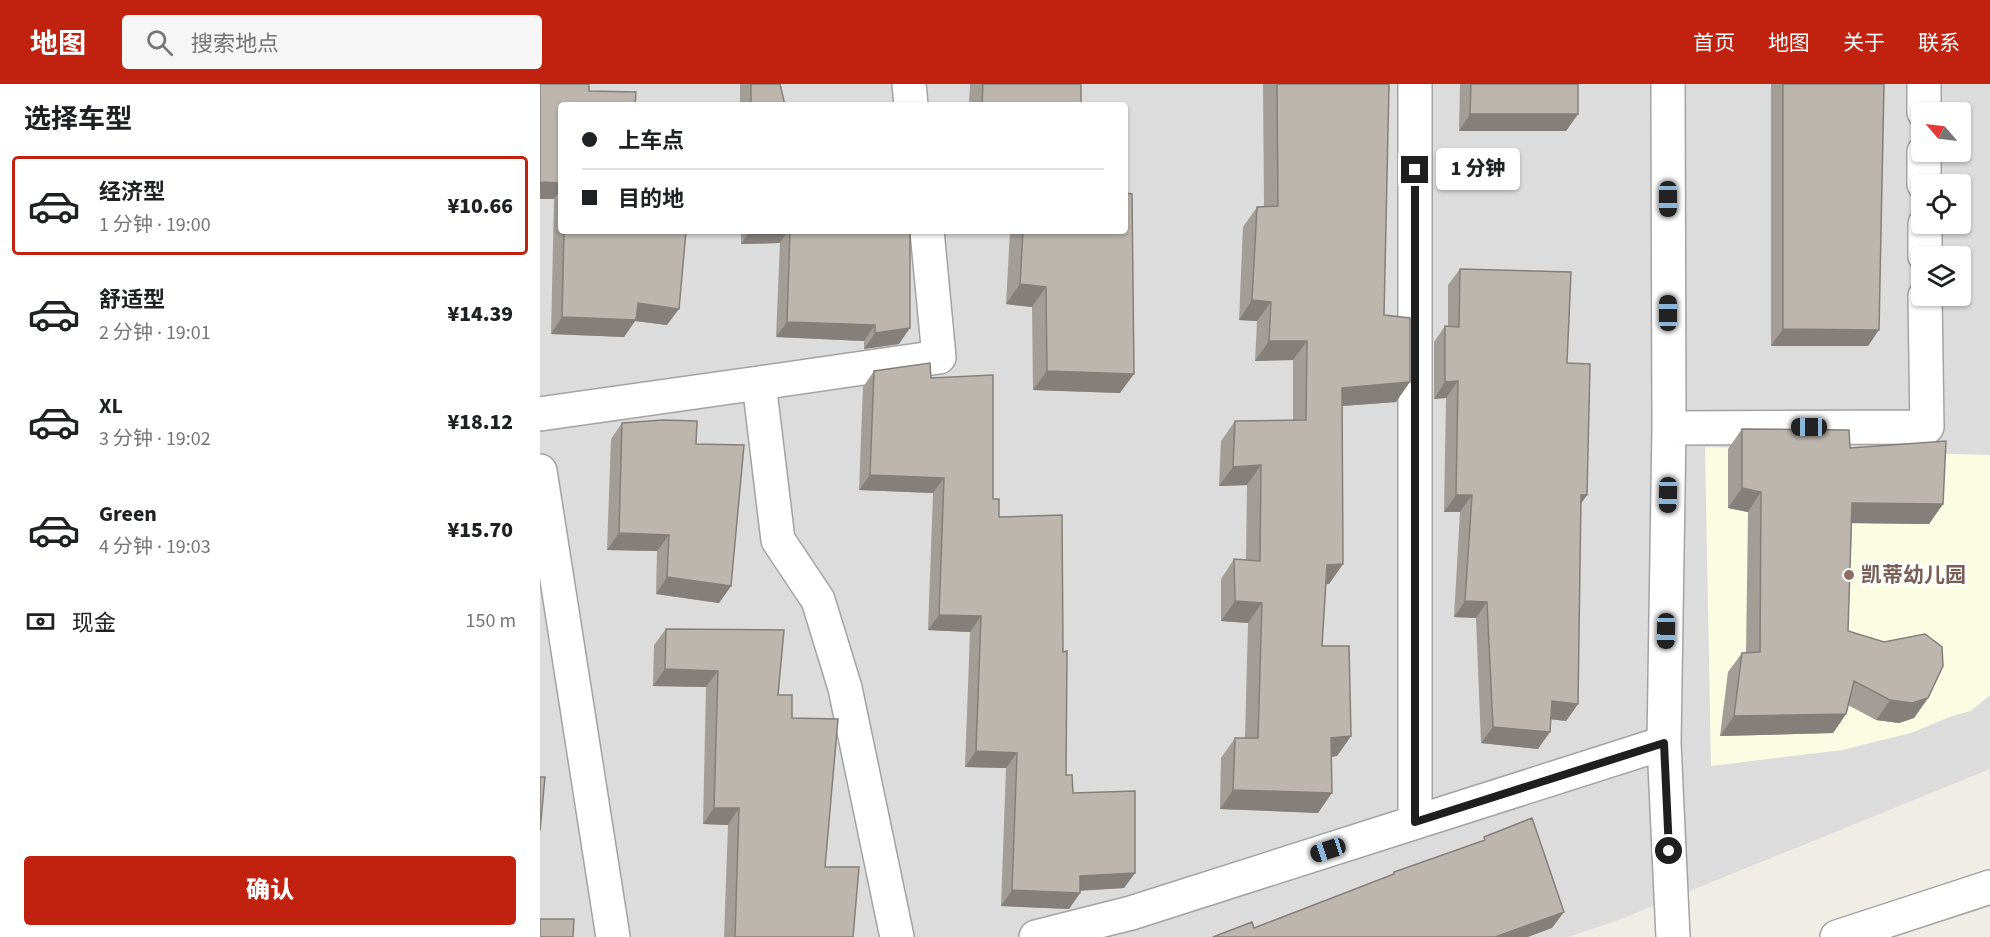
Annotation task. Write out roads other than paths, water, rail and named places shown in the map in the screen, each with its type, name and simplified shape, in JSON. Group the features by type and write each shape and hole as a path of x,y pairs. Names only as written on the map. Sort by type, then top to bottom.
{"street":[{"path":"909,84 911,102"},
{"path":"1415,84 1415,822"},
{"path":"1668,84 1669,428 1664,743 1673,937"},
{"path":"1924,84 1924,102"},
{"path":"540,414 939,357 927,234"},
{"path":"1669,428 1927,427 1925,306"},
{"path":"759,383 778,540 818,600 845,688 897,937"},
{"path":"540,471 614,937"},
{"path":"1036,937 1131,913 1664,743"},
{"path":"1837,937 1990,887"}],"place":[{"name":"凯蒂幼儿园","path":"1849,575"}]}
